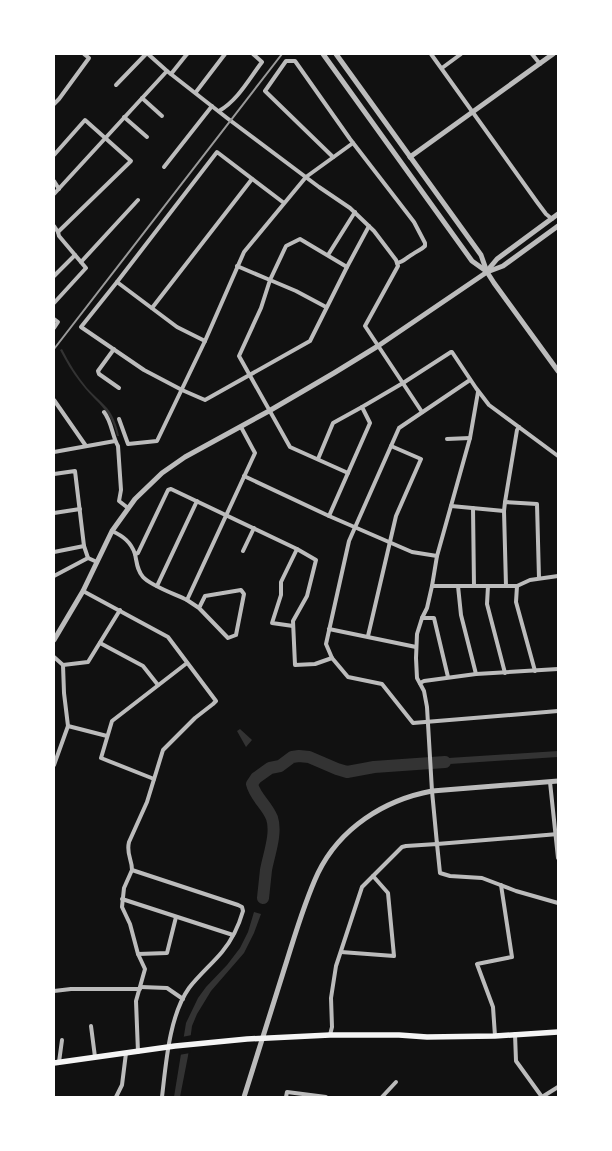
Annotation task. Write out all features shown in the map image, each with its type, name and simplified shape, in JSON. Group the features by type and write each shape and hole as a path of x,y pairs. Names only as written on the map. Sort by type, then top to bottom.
{"main road":[{"path":"57,1062 197,1044 263,1038 330,1035 399,1035 426,1037 495,1036 558,1032"}],"street":[{"path":"54,104 89,58 84,54"},
{"path":"116,85 147,54 212,106 355,212 369,226 398,263"},
{"path":"172,74 187,54"},
{"path":"196,92 225,54"},
{"path":"219,111 229,105 262,62 253,54"},
{"path":"323,54 472,261 487,272"},
{"path":"336,54 481,255 487,272 558,371"},
{"path":"431,54 537,202 552,219"},
{"path":"442,68 461,54"},
{"path":"532,54 540,64"},
{"path":"410,157 553,54"},
{"path":"333,157 265,91 286,61 295,61 353,143 414,222 425,243 423,248 398,263 365,326 422,412"},
{"path":"54,194 167,71"},
{"path":"142,98 162,116"},
{"path":"164,167 212,106"},
{"path":"124,117 147,137"},
{"path":"54,155 85,120 131,161 58,232"},
{"path":"118,446 158,440 213,324 216,313 244,252 306,177 353,143"},
{"path":"284,203 217,152 81,327 144,370 205,400 310,341 326,307 369,226"},
{"path":"152,308 252,179"},
{"path":"54,181 59,189"},
{"path":"81,262 138,200"},
{"path":"328,255 355,212"},
{"path":"487,272 497,259 558,214"},
{"path":"54,226 59,236 86,268 54,303"},
{"path":"54,640 83,591 112,531 142,491 172,465 198,449 269,411 378,346 487,272 503,266 557,228"},
{"path":"347,267 300,239 286,246 270,280 261,308 238,356 290,447 348,472"},
{"path":"54,276 75,255"},
{"path":"237,266 296,291 326,307"},
{"path":"117,282 177,327 205,341"},
{"path":"54,319 58,322 54,328"},
{"path":"114,349 98,370 99,374 119,388"},
{"path":"318,459 333,423 403,383 451,352 478,392 489,405 558,456"},
{"path":"470,380 399,428 349,541 326,644 332,658 348,677 382,684 413,723 558,711"},
{"path":"478,392 470,438 437,556 427,608 417,634 417,678 424,691 427,707 432,791 440,873 450,876 482,878 516,891 557,903 558,898"},
{"path":"54,400 86,446"},
{"path":"329,516 370,423 362,407"},
{"path":"104,412 108,417 118,446 121,485 119,501 128,508"},
{"path":"119,419 128,444"},
{"path":"187,600 255,453 241,427"},
{"path":"506,586 504,511 517,430 519,427"},
{"path":"447,439 470,438"},
{"path":"54,452 115,440"},
{"path":"368,636 396,516 421,460 391,446"},
{"path":"54,474 75,471 84,546 88,558 97,562"},
{"path":"244,476 355,528 412,552 437,556"},
{"path":"135,554 138,553 168,490 171,489 297,549 316,560 307,596 293,621 295,665 315,664 332,658"},
{"path":"157,586 197,501"},
{"path":"505,502 537,504 539,578"},
{"path":"451,506 504,511"},
{"path":"473,508 474,586"},
{"path":"54,513 80,509"},
{"path":"243,551 254,528"},
{"path":"112,531 124,537 130,543 135,554 137,567 144,578 157,586 187,600 199,608 228,638 236,635 244,594 241,590 205,596 199,608"},
{"path":"54,552 84,546"},
{"path":"293,626 272,623 281,595 281,582 297,549"},
{"path":"54,576 88,558"},
{"path":"432,586 517,586 530,580 558,576"},
{"path":"458,586 461,615 476,674"},
{"path":"488,586 487,604 505,672"},
{"path":"517,586 516,602 535,671"},
{"path":"83,591 168,637 216,701 195,718 163,750 147,802 129,842 128,855 132,870 124,888 122,907 130,924 138,954 146,969 136,1001 138,1052"},
{"path":"63,665 88,662 120,610"},
{"path":"422,618 434,618 448,677"},
{"path":"329,629 416,647"},
{"path":"100,643 143,666 158,685"},
{"path":"54,657 63,665 64,693 68,726 54,765"},
{"path":"154,779 101,758 107,736 112,721 187,663"},
{"path":"420,683 448,677 476,674 558,669"},
{"path":"68,726 107,736"},
{"path":"244,1097 300,920 319,872 327,858 345,835 368,817 392,803 411,796 432,791 558,781"},
{"path":"550,782 557,834 558,858"},
{"path":"330,1035 332,1027 331,998 336,966 362,887 402,847 557,834"},
{"path":"132,870 238,905 242,907 243,911 233,935 224,950 183,998 173,1024 172,1047 162,1097"},
{"path":"341,952 394,956 388,892 373,876"},
{"path":"495,1036 493,1007 477,964 512,957 501,885"},
{"path":"122,899 233,935"},
{"path":"138,954 167,953 176,917"},
{"path":"54,991 71,988 167,988 183,998"},
{"path":"91,1026 95,1057"},
{"path":"515,1034 516,1061 542,1097 558,1087"},
{"path":"57,1062 62,1040"},
{"path":"116,1097 122,1085 126,1053"},
{"path":"382,1097 396,1082"},
{"path":"286,1097 287,1092 326,1097"}],"shaded area":[{"path":"62,349 73,369 89,391 105,405 109,411 119,436 117,436 115,427 107,413 77,378 60,350"},
{"path":"240,729 252,740 246,747 237,731"},
{"path":"558,751 558,757 434,765 433,759"},
{"path":"424,761 424,767 390,770 380,763"},
{"path":"254,912 261,914 244,953 211,991 197,1014 192,1026 180,1097 174,1097 186,1023 198,998 240,948 248,932"}],"pier":[{"path":"192,1035 190,1053 179,1055 182,1037"}],"waterway":[{"path":"263,898 266,870 274,830 270,813 258,797 252,784 256,778 270,768 280,766 292,757 299,756 309,757 347,772 374,767 445,762"}],"railway":[{"path":"54,349 282,54"}]}
